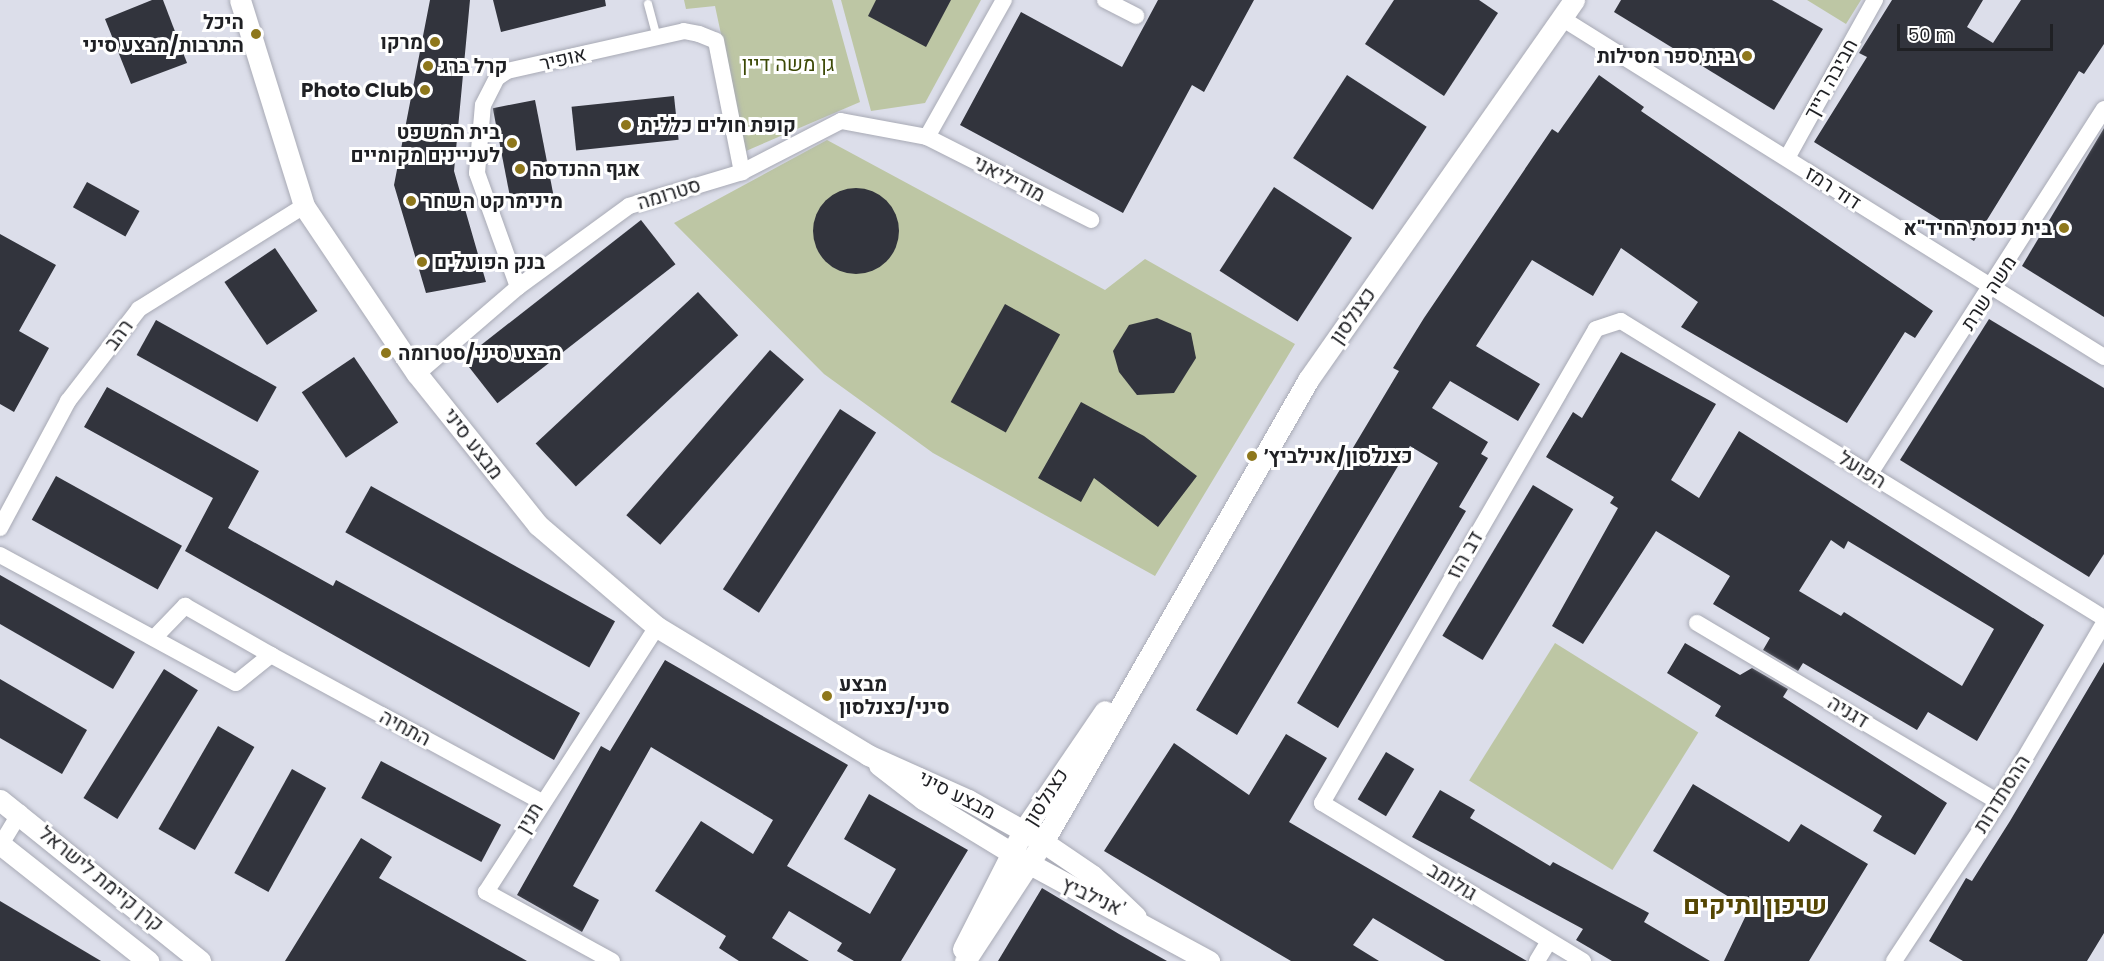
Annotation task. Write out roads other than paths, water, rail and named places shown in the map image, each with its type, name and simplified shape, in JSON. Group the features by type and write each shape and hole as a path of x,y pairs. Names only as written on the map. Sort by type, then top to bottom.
{"street":[{"name":"מבצע סיני","path":"240,0 304,206 417,374 538,525 657,627 868,755 1043,842"},
{"path":"927,137 1004,0"},
{"path":"1105,0 1136,16"},
{"name":"כצנלסון","path":"965,961 1043,842 1308,380 1563,19 1574,0"},
{"name":"חביבה רייך","path":"1787,158 1875,0"},
{"name":"דוד רמז","path":"1563,19 1787,158 1991,291 2104,357"},
{"name":"אופיר","path":"518,287 477,172 480,124 490,88 507,71 684,32 716,41 742,172"},
{"name":"משה שרת","path":"1869,475 1991,291 2104,109"},
{"name":"סטרומה","path":"417,374 518,287 629,206 742,172 841,121 927,137"},
{"name":"מודיליאני","path":"927,137 1091,220"},
{"name":"רהב","path":"0,528 68,401 139,309 304,206"},
{"name":"הפועל","path":"1621,321 2104,620"},
{"name":"דב הוז","path":"1322,803 1596,329 1621,321"},
{"path":"0,555 236,683 271,655"},
{"name":"התחיה","path":"154,638 185,606 540,801"},
{"name":"ההסתדרות","path":"1894,961 1999,802 2104,620"},
{"name":"דגניה","path":"1697,623 1999,802"},
{"name":"תנין","path":"612,961 486,892 540,801 657,627"},
{"name":"כצנלסון","path":"958,961 1023,831 1155,646"},
{"name":"מבצע סיני","path":"868,755 923,799 1010,853"},
{"name":"קרן קיימת לישראל","path":"0,800 20,813 200,961"},
{"name":"גולומב","path":"1322,803 1583,961"},
{"path":"0,844 20,813"},
{"name":"אנילביץ'","path":"1043,842 1093,876 1136,917"},
{"name":"קרן קיימת לישראל","path":"0,844 145,960"},
{"name":"אנילביץ'","path":"1010,853 1136,917"},
{"path":"1136,917 1209,961"},
{"path":"1537,961 1549,941"}],"lane":[{"path":"648,4 657,38"}],"place":[{"name":"היכל התרבות/מבצע סיני","path":"256,34"},
{"name":"מרקו","path":"435,42"},
{"name":"בית ספר מסילות","path":"1747,56"},
{"name":"קרל ברג","path":"428,66"},
{"name":"Photo Club","path":"425,90"},
{"name":"קופת חולים כללית","path":"626,125"},
{"name":"בית המשפט לעניינים מקומיים","path":"512,143"},
{"name":"אגף ההנדסה","path":"520,169"},
{"name":"מינימרקט השחר","path":"411,201"},
{"name":"בית כנסת החיד\"א","path":"2064,228"},
{"name":"בנק הפועלים","path":"422,262"},
{"name":"מבצע סיני/סטרומה","path":"386,353"},
{"name":"כצנלסון/אנילביץ׳","path":"1252,456"},
{"name":"מבצע סיני/כצנלסון","path":"827,696"}],"district":[{"name":"שיכון ותיקים","path":"1755,906"}],"park label":[{"name":"גן משה דיין","path":"788,64"}]}
